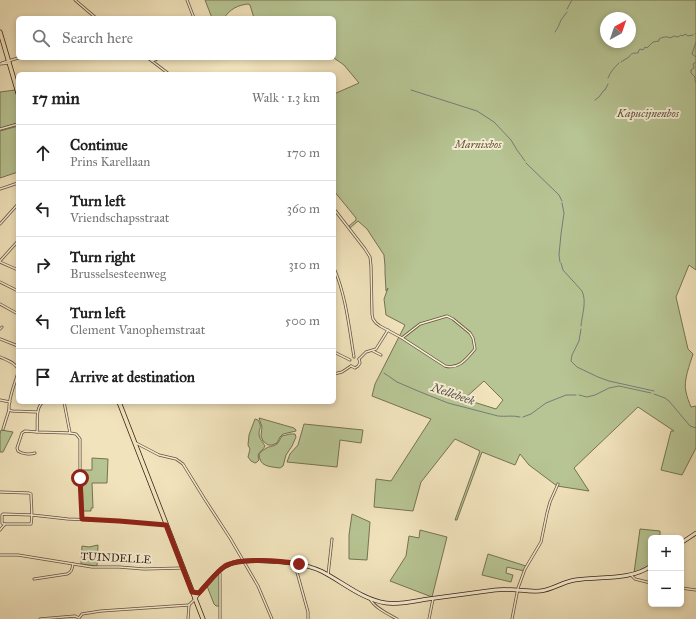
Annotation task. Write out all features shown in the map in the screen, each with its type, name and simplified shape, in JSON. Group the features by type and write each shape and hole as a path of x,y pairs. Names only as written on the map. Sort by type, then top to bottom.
{"main road":[{"path":"0,32 16,86"},
{"path":"120,404 203,619"}],"street":[{"path":"75,0 94,16"},
{"path":"187,0 193,16"},
{"path":"1,64 16,59"},
{"path":"156,60 152,62 166,72"},
{"path":"0,130 16,125"},
{"path":"0,189 16,184"},
{"path":"0,224 16,206"},
{"path":"336,212 370,257 372,314 376,323 441,364 450,368 456,367 462,363 475,349 475,344 470,332 447,316 420,324 402,338"},
{"path":"16,243 0,261 16,269"},
{"path":"336,273 341,287 350,326 354,357"},
{"path":"0,282 16,290"},
{"path":"0,304 16,313"},
{"path":"336,353 355,368 360,363 359,359 364,353 373,351 378,347 388,330"},
{"path":"0,339 16,345"},
{"path":"373,351 381,355"},
{"path":"0,357 16,365"},
{"path":"354,357 359,359"},
{"path":"336,374 342,372 350,363 351,358 354,357"},
{"path":"3,429 16,380"},
{"path":"0,400 10,402"},
{"path":"37,432 38,406 40,404"},
{"path":"64,404 70,433"},
{"path":"9,410 38,412"},
{"path":"35,453 21,453 18,451 17,448 22,433 25,431 70,433 76,434 80,439 82,519"},
{"path":"134,443 177,460 183,464 227,532 258,586 272,619"},
{"path":"512,619 518,590 525,570 542,542 550,502 558,484"},
{"path":"0,492 30,493 32,515 32,523 30,524 2,524 3,514 32,515 54,518 166,525"},
{"path":"0,530 5,524"},
{"path":"684,541 696,533"},
{"path":"328,575 332,539"},
{"name":"TUINDELLE","path":"0,555 18,556 92,568 183,568"},
{"path":"188,619 189,605 199,593 219,572 228,565 243,561 295,563 328,575 370,599 388,603 432,599 501,589 542,591 572,581 631,575 648,568"},
{"path":"295,563 308,612 308,619"},
{"path":"34,579 71,573 73,564"},
{"path":"219,572 220,619"},
{"path":"631,575 635,579 648,582"},
{"path":"684,588 696,590"},
{"path":"192,592 199,593"},
{"path":"370,599 372,602 397,619"},
{"path":"429,619 432,599"},
{"path":"40,619 75,616 79,619 82,614 101,611 189,605"}],"green space":[{"path":"205,0 696,0 696,270 689,265 676,297 688,349 693,354 687,373 685,388 691,407 696,406 696,448 682,475 661,470 671,431 674,431 638,407 574,468 589,491 557,486 529,465 520,454 515,465 482,452 457,520 455,520 480,451 455,439 421,482 413,511 374,507 376,479 391,481 431,419 372,396 375,384 405,325 386,315 384,299 388,288 386,291 384,255 367,229 358,221 350,228 349,226 356,220 356,218 336,193 336,93 359,83 344,65 336,59 336,16 253,16 250,5 248,4 234,8 226,16 211,16","holes":["484,381 503,400 496,409 464,399"]},
{"path":"15,90 16,124 0,128 0,92"},
{"path":"16,127 16,173 0,178 0,131"},
{"path":"259,418 294,428 296,431 283,434 277,443 268,445 263,441 261,436 262,427"},
{"path":"255,419 258,420 260,424 259,435 265,446 258,455 259,460 255,463 248,457 250,449 248,445 249,435"},
{"path":"304,424 363,430 361,443 340,440 337,467 287,462 290,454 298,445"},
{"path":"1,430 13,432 3,452 0,452"},
{"path":"295,434 296,437 286,455 283,466 280,468 263,464 259,454 266,448 277,444 282,436"},
{"path":"92,458 108,459 107,483 92,483 93,508 91,508 91,511 83,511 82,470 92,470"},
{"path":"352,514 370,522 367,560 349,559 349,535"},
{"path":"640,529 660,531 660,535 648,535 648,566 634,573"},
{"path":"420,530 447,537 432,597 390,581 406,556 409,536 419,538"},
{"path":"98,545 97,566 81,564 82,546 89,547"},
{"path":"488,554 526,566 524,571 507,567 506,573 513,575 511,582 482,575"},
{"path":"219,573 220,606 216,606 207,586"}],"waterway":[{"path":"567,9 572,0"},
{"path":"555,32 567,12"},
{"path":"621,62 632,54 638,53 640,49 643,50 653,42 659,41 659,39 674,36 678,37 685,34 688,36 693,35"},
{"path":"696,42 692,54 696,57"},
{"path":"695,79 691,73 691,70 694,68 693,64 696,62"},
{"path":"608,78 619,63"},
{"path":"595,100 605,90 608,84"},
{"path":"411,90 477,111 494,122 511,140 525,161"},
{"path":"526,163 559,195 562,201"},
{"path":"560,262 559,255 564,213 562,203"},
{"path":"561,263 563,270 582,291 584,304 581,326"},
{"path":"581,329 579,341 572,355 571,361 577,367 609,381 654,391"},
{"name":"Nellebeek","path":"384,373 397,382 448,403 498,416 520,417"},
{"name":"Nellebeek","path":"579,395 587,397 609,388 619,386 651,393"},
{"name":"Nellebeek","path":"654,394 669,401 690,426 696,428"},
{"name":"Nellebeek","path":"523,417 531,414 546,403 566,395 576,395"}],"route":[{"path":"80,478 82,519 166,525 192,592 198,594 221,569 238,562 283,562 299,564"}],"park label":[{"name":"Kapucijnenbos","path":"648,113"},
{"name":"Marnixbos","path":"478,144"}]}
